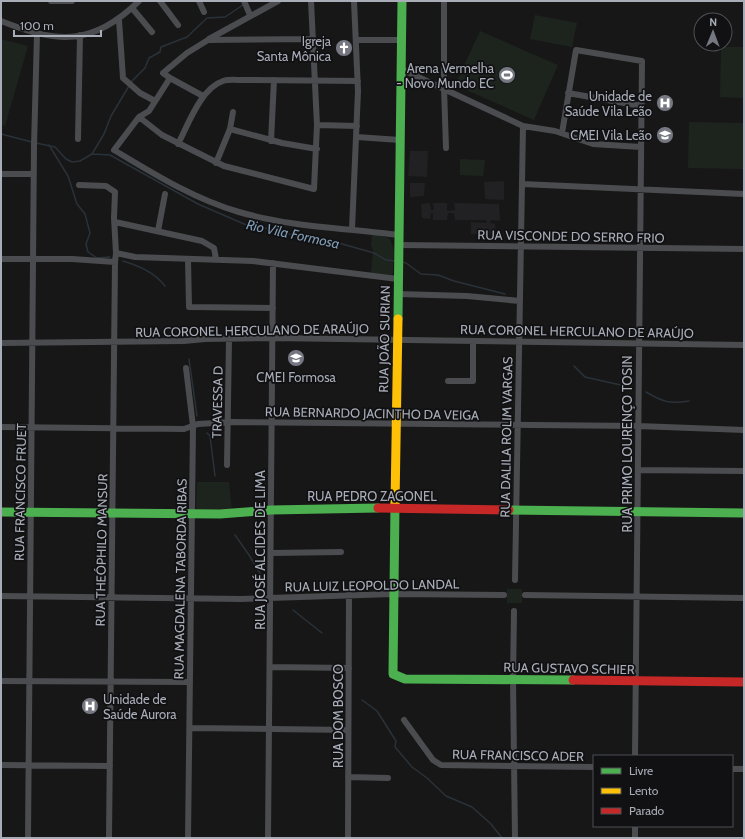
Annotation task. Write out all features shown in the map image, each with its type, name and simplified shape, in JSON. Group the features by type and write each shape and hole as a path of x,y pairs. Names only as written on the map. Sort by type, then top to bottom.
{"street":[{"path":"51,1 72,1"},
{"path":"1,21 37,34 54,37 80,35 100,30 119,20 139,1"},
{"path":"160,1 178,25"},
{"path":"199,1 204,12"},
{"path":"203,96 163,73 187,53 250,15 278,1"},
{"path":"138,117 155,131 216,163 238,171 314,189 317,125 311,1"},
{"path":"352,229 357,136 358,81 354,1"},
{"name":"RUA JOÃO SURIAN","path":"394,676 392,662 402,1"},
{"path":"444,1 446,148"},
{"path":"245,3 250,15"},
{"path":"132,8 152,32"},
{"path":"119,20 128,82 155,101"},
{"name":"RUA FRANCISCO FRUET","path":"28,838 34,144 37,34"},
{"path":"78,139 80,35"},
{"path":"208,40 314,39"},
{"path":"356,40 402,40"},
{"name":"RUA PRIMO LOURENÇO TOSIN","path":"568,93 576,50 642,61 636,755"},
{"path":"401,69 523,126 562,133 597,145 641,146"},
{"path":"170,78 147,113 138,117 114,150 170,183 229,209 272,219 399,235"},
{"path":"271,141 274,80"},
{"path":"178,144 203,96 213,86 223,81 358,81"},
{"path":"562,133 568,93 641,106"},
{"path":"216,163 230,129 233,112"},
{"path":"317,125 357,126"},
{"name":"RUA DALILA ROLIM VARGAS","path":"515,580 523,126"},
{"path":"230,129 271,141 316,149"},
{"path":"357,136 400,140"},
{"path":"1,174 34,174"},
{"path":"522,184 744,194"},
{"name":"RUA THEÓPHILO MANSUR","path":"79,185 106,186 114,190 116,194 114,218 116,258 109,838"},
{"path":"158,231 165,194"},
{"path":"115,222 196,239 207,243 214,248 216,259"},
{"name":"RUA VISCONDE DO SERRO FRIO","path":"398,245 744,249"},
{"path":"1,259 132,257 216,259 273,263 398,279"},
{"path":"188,259 189,307 273,308"},
{"name":"RUA JOSÉ ALCIDES DE LIMA","path":"268,838 273,263"},
{"path":"398,294 467,296 520,301"},
{"name":"RUA CORONEL HERCULANO DE ARAÚJO","path":"1,343 273,338 744,344"},
{"name":"TRAVESSA D","path":"227,465 229,339"},
{"path":"448,381 473,381 473,341"},
{"name":"RUA MAGDALENA TABORDA RIBAS","path":"186,368 193,426 188,838"},
{"name":"RUA BERNARDO JACINTHO DA VEIGA","path":"1,427 184,429 193,426 227,422 638,426 744,430"},
{"path":"638,470 744,472"},
{"name":"RUA PEDRO ZAGONEL","path":"1,512 192,514 271,510 394,508 744,513"},
{"path":"271,552 341,552"},
{"name":"RUA LUIZ LEOPOLDO LANDAL","path":"1,596 270,598 349,594 504,595"},
{"name":"RUA DOM BOSCO","path":"348,838 349,594"},
{"path":"525,595 744,598"},
{"path":"514,611 513,680 515,838"},
{"path":"270,668 349,668"},
{"name":"RUA GUSTAVO SCHIER","path":"394,676 405,679 744,682"},
{"path":"1,681 190,682"},
{"name":"RUA FRANCISCO ADER","path":"404,720 433,760 441,765 593,767"},
{"path":"190,728 348,730"},
{"path":"1,765 110,766"},
{"path":"733,769 744,769"},
{"path":"348,777 388,778"},
{"path":"635,827 635,838"}],"shaded area":[{"path":"535,15 577,23 572,47 530,39"},
{"name":"Arena Vermelha - Novo Mundo EC","path":"480,31 558,65 534,120 455,85"},
{"path":"1,39 28,46 5,126 1,125"},
{"path":"733,47 744,47 744,98 720,97 721,52 733,52"},
{"path":"689,122 744,123 744,169 688,168"},
{"path":"410,151 428,151 427,177 408,176"},
{"path":"460,159 485,160 483,176 460,175"},
{"path":"504,181 504,200 485,199 484,182"},
{"path":"410,183 425,183 424,196 410,197"},
{"path":"430,203 431,210 434,210 433,203 447,203 447,211 455,210 454,203 499,204 500,221 491,220 490,223 495,224 496,234 471,234 471,222 487,223 486,220 455,220 454,213 448,213 447,220 433,220 433,213 431,213 430,219 422,218 421,204"},
{"path":"372,234 390,239 394,250 392,275 371,273 373,251 371,245"},
{"path":"197,482 229,482 232,511 196,511"},
{"path":"507,589 522,589 522,603 507,603"}],"waterway":[{"path":"131,82 145,68 149,58 160,52 161,47 187,37 207,18 225,17 243,5"},
{"path":"92,154 104,134 111,116 129,86"},
{"name":"Rio Vila Formosa","path":"1,134 32,142"},
{"name":"Rio Vila Formosa","path":"36,143 55,147 66,159 72,162 80,161 92,154 110,155 198,204 251,227 273,229 292,235 307,234 374,253 386,260 396,261"},
{"path":"49,145 68,176 77,204 85,214 90,233 86,244 88,252 97,258 110,257"},
{"path":"123,261 146,270 161,281 165,286"},
{"name":"Rio Vila Formosa","path":"402,262 406,263 421,274 438,275 454,281 505,294"},
{"path":"189,359 197,416"},
{"name":"Rio Vila Formosa","path":"574,366 585,377 625,386"},
{"name":"Rio Vila Formosa","path":"646,392 666,401 689,401"},
{"path":"207,433 210,436 215,476"},
{"path":"235,535 263,578"},
{"path":"293,610 322,633"},
{"path":"362,700 377,711 396,741 395,747 412,767 427,778 446,796 472,807 491,824 502,838"}],"traffic: fast":[{"path":"398,319 402,1"},
{"path":"395,504 393,674 405,679 573,680"},
{"path":"1,512 220,514 271,510 378,508"},
{"path":"509,510 744,513"}],"traffic: slow":[{"path":"395,504 398,319"}],"traffic: jam":[{"path":"378,508 509,510"},
{"path":"573,680 744,682"}],"place":[{"name":"Igreja Santa Mônica","path":"344,48"},
{"name":"Arena Vermelha - Novo Mundo EC","path":"507,75"},
{"name":"Unidade de Saúde Vila Leão","path":"665,103"},
{"name":"CMEI Vila Leão","path":"665,135"},
{"name":"CMEI Formosa","path":"296,358"},
{"name":"Unidade de Saúde Aurora","path":"90,706"}]}
